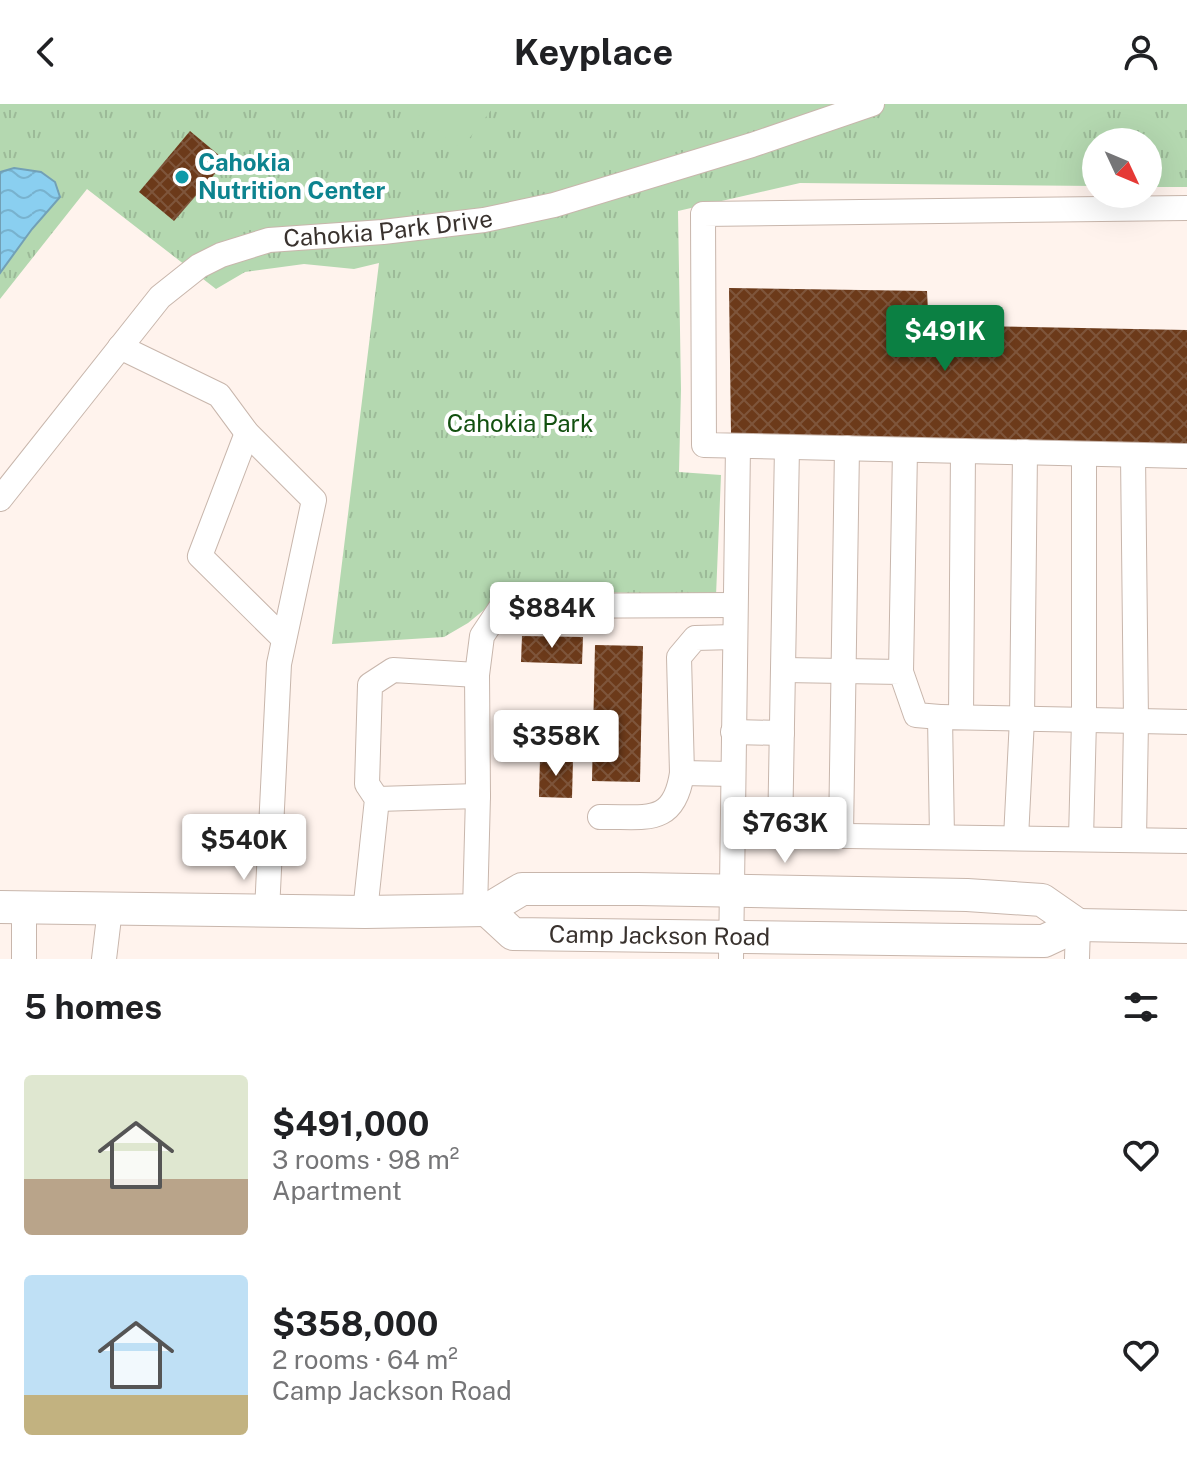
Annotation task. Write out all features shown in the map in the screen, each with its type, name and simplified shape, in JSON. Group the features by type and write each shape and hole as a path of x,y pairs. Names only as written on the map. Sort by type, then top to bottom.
{"main road":[{"name":"Camp Jackson Road","path":"12,907 365,912 481,910 522,889 967,895 1042,900 1078,925"},
{"name":"Camp Jackson Road","path":"481,910 513,934 637,947 840,949 1044,941 1078,925 1187,927"}],"street":[{"name":"Cahokia Park Drive","path":"0,499 160,297 199,266 221,255 269,240 484,220 554,205 752,145 872,104"},
{"path":"1187,208 703,214 704,445 1187,456"},
{"path":"120,347 219,395 247,433 314,500 279,664 267,911"},
{"path":"247,433 200,556 284,639"},
{"path":"732,948 738,446"},
{"path":"787,447 780,835 1187,841"},
{"path":"841,835 847,448"},
{"path":"905,450 901,672 916,715 1187,722"},
{"path":"942,837 963,451"},
{"path":"1016,838 1022,719 1025,452"},
{"path":"1081,839 1084,454"},
{"path":"1133,455 1134,840"},
{"path":"481,910 477,675 482,636 502,606 735,605"},
{"path":"600,817 656,815 667,811 676,799 682,773 679,657 695,638 735,637"},
{"path":"365,912 377,799 367,784 370,685 393,670 477,675"},
{"path":"785,670 901,672"},
{"path":"733,732 782,733"},
{"path":"682,773 733,774"},
{"path":"377,799 478,796"},
{"path":"12,907 24,959"},
{"path":"104,959 110,909"},
{"path":"1077,959 1078,925"}],"green space":[{"name":"Cahokia Park","path":"0,104 1187,104 1187,187 1162,187 1162,128 1082,128 1082,186 800,183 678,211 679,472 721,475 716,596 544,590 501,596 468,623 444,637 332,644 379,263 354,269 304,264 245,272 216,289 87,189 0,299"},
{"path":"404,104 496,104 461,149"}],"water":[{"path":"14,168 41,172 55,182 60,197 0,273 0,172"}],"building":[{"name":"Cahokia Nutrition Center","path":"190,131 226,161 174,221 139,192"},
{"path":"729,288 927,291 928,311 973,313 975,326 1187,330 1187,445 731,434"},
{"path":"522,636 583,637 582,664 521,662"},
{"path":"595,645 643,646 640,782 592,781"},
{"path":"540,758 573,759 572,798 539,797"}],"place":[{"name":"Cahokia Nutrition Center","path":"182,177"}]}
